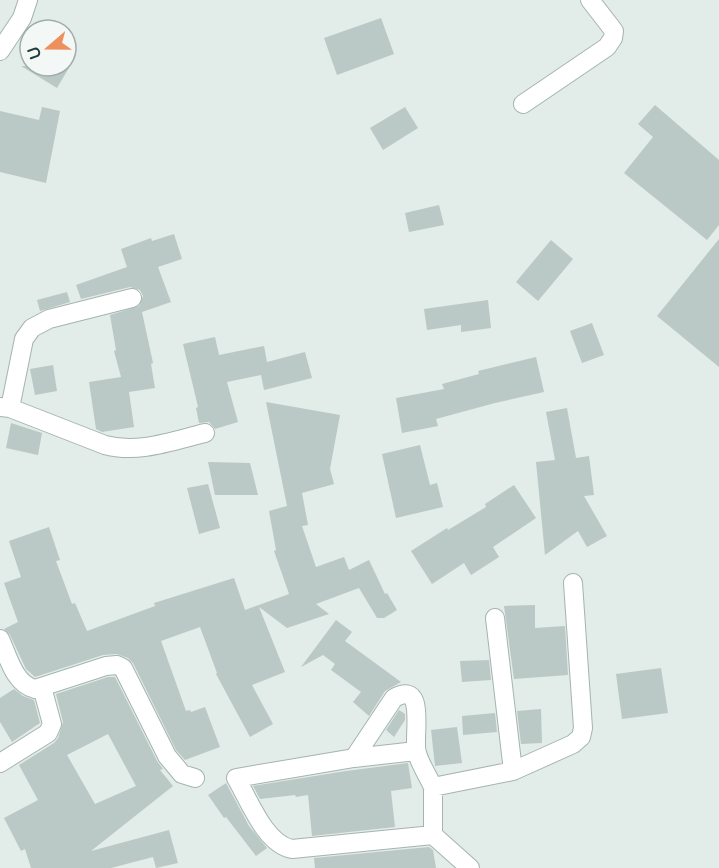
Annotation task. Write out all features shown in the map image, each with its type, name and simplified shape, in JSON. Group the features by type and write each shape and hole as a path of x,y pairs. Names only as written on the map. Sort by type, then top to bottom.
{"street":[{"path":"0,51 22,18 28,0"},
{"path":"523,104 607,47 613,39 614,31 591,0"},
{"path":"132,298 49,319 32,328 24,339 5,407 122,450 136,449 205,433"},
{"path":"433,787 513,771 573,744 581,737 583,728 573,583"},
{"path":"495,618 513,771"},
{"path":"0,639 23,684 35,689 106,666 117,665 123,668 167,756 182,774 195,778"},
{"path":"0,763 50,730 52,724 42,687"},
{"path":"354,758 394,698 405,694 411,696 416,703 416,751 433,787 433,835"},
{"path":"416,751 354,758 236,778 271,838 284,848 433,835 470,868"}],"building":[{"path":"381,18 394,54 337,75 324,38"},
{"path":"41,78 63,78 57,88"},
{"path":"655,105 719,160 719,225 707,240 624,173 653,137 638,124"},
{"path":"42,107 60,111 46,183 0,172 0,111 39,120"},
{"path":"405,107 418,128 383,150 370,128"},
{"path":"439,205 444,225 409,232 405,213"},
{"path":"174,234 182,259 158,267 171,302 142,312 153,363 151,364 155,388 129,392 134,427 102,432 96,429 89,382 121,377 114,351 116,350 110,315 139,306 143,296 140,290 130,287 81,299 76,285 127,267 121,249 151,238 152,241"},
{"path":"719,239 719,367 657,316"},
{"path":"551,240 573,259 538,301 516,282"},
{"path":"67,292 70,302 40,311 37,300"},
{"path":"488,300 491,328 461,332 461,325 427,330 424,309"},
{"path":"592,323 604,355 582,363 570,331"},
{"path":"215,337 219,355 264,346 267,362 305,352 312,378 264,390 261,375 227,382 238,422 215,429 209,422 199,423 196,408 198,407 183,344"},
{"path":"536,357 544,392 436,419 438,426 402,433 396,398 444,389 442,384 479,374 478,371"},
{"path":"53,365 57,391 35,395 30,369"},
{"path":"266,402 340,415 330,469 334,484 302,493 308,525 302,526 316,567 344,557 349,570 369,560 385,594 387,593 397,610 384,618 377,618 359,588 316,604 329,614 287,628 259,607 285,672 252,685 273,724 250,737 216,674 200,627 161,641 186,711 191,712 205,707 220,747 185,760 176,750 133,663 128,658 117,654 103,655 35,677 26,669 10,635 4,629 18,622 4,583 21,577 9,541 49,527 60,560 56,561 72,604 75,603 87,631 155,606 154,603 234,578 245,610 289,594 274,551 276,550 269,511 287,506"},
{"path":"567,408 576,458 589,456 594,495 584,496 607,536 587,547 578,531 545,555 536,462 555,460 546,412"},
{"path":"11,423 42,433 38,455 6,448"},
{"path":"420,445 430,485 437,483 443,507 396,518 382,454"},
{"path":"208,462 250,463 258,495 215,495"},
{"path":"208,484 220,528 199,534 187,488"},
{"path":"514,485 536,518 493,547 499,557 471,575 464,563 432,584 411,551 486,507 485,504"},
{"path":"535,605 535,628 565,626 568,675 514,679 504,606"},
{"path":"336,620 352,632 345,641 401,682 385,691 369,716 353,702 361,692 331,670 335,664 323,655 301,667"},
{"path":"489,660 491,680 462,682 460,661"},
{"path":"661,668 668,713 622,719 616,674"},
{"path":"108,677 115,677 163,769 160,770 173,786 91,851 169,830 178,863 156,868 153,857 111,868 31,868 25,849 21,851 4,818 38,800 19,765 54,743 58,738 63,722 56,694","holes":["108,734 136,786 95,804 67,755"]},
{"path":"14,689 34,700 40,723 12,742 0,722 0,698"},
{"path":"541,709 542,743 521,744 517,711"},
{"path":"399,710 405,714 405,720 394,737 386,730"},
{"path":"495,713 497,732 463,735 462,716"},
{"path":"457,727 462,763 435,766 431,730"},
{"path":"408,763 412,788 391,791 395,827 312,836 308,795 260,799 253,786 346,771"},
{"path":"226,783 249,826 267,848 256,856 208,795"},
{"path":"429,847 433,850 436,868 315,868 314,858"}]}
